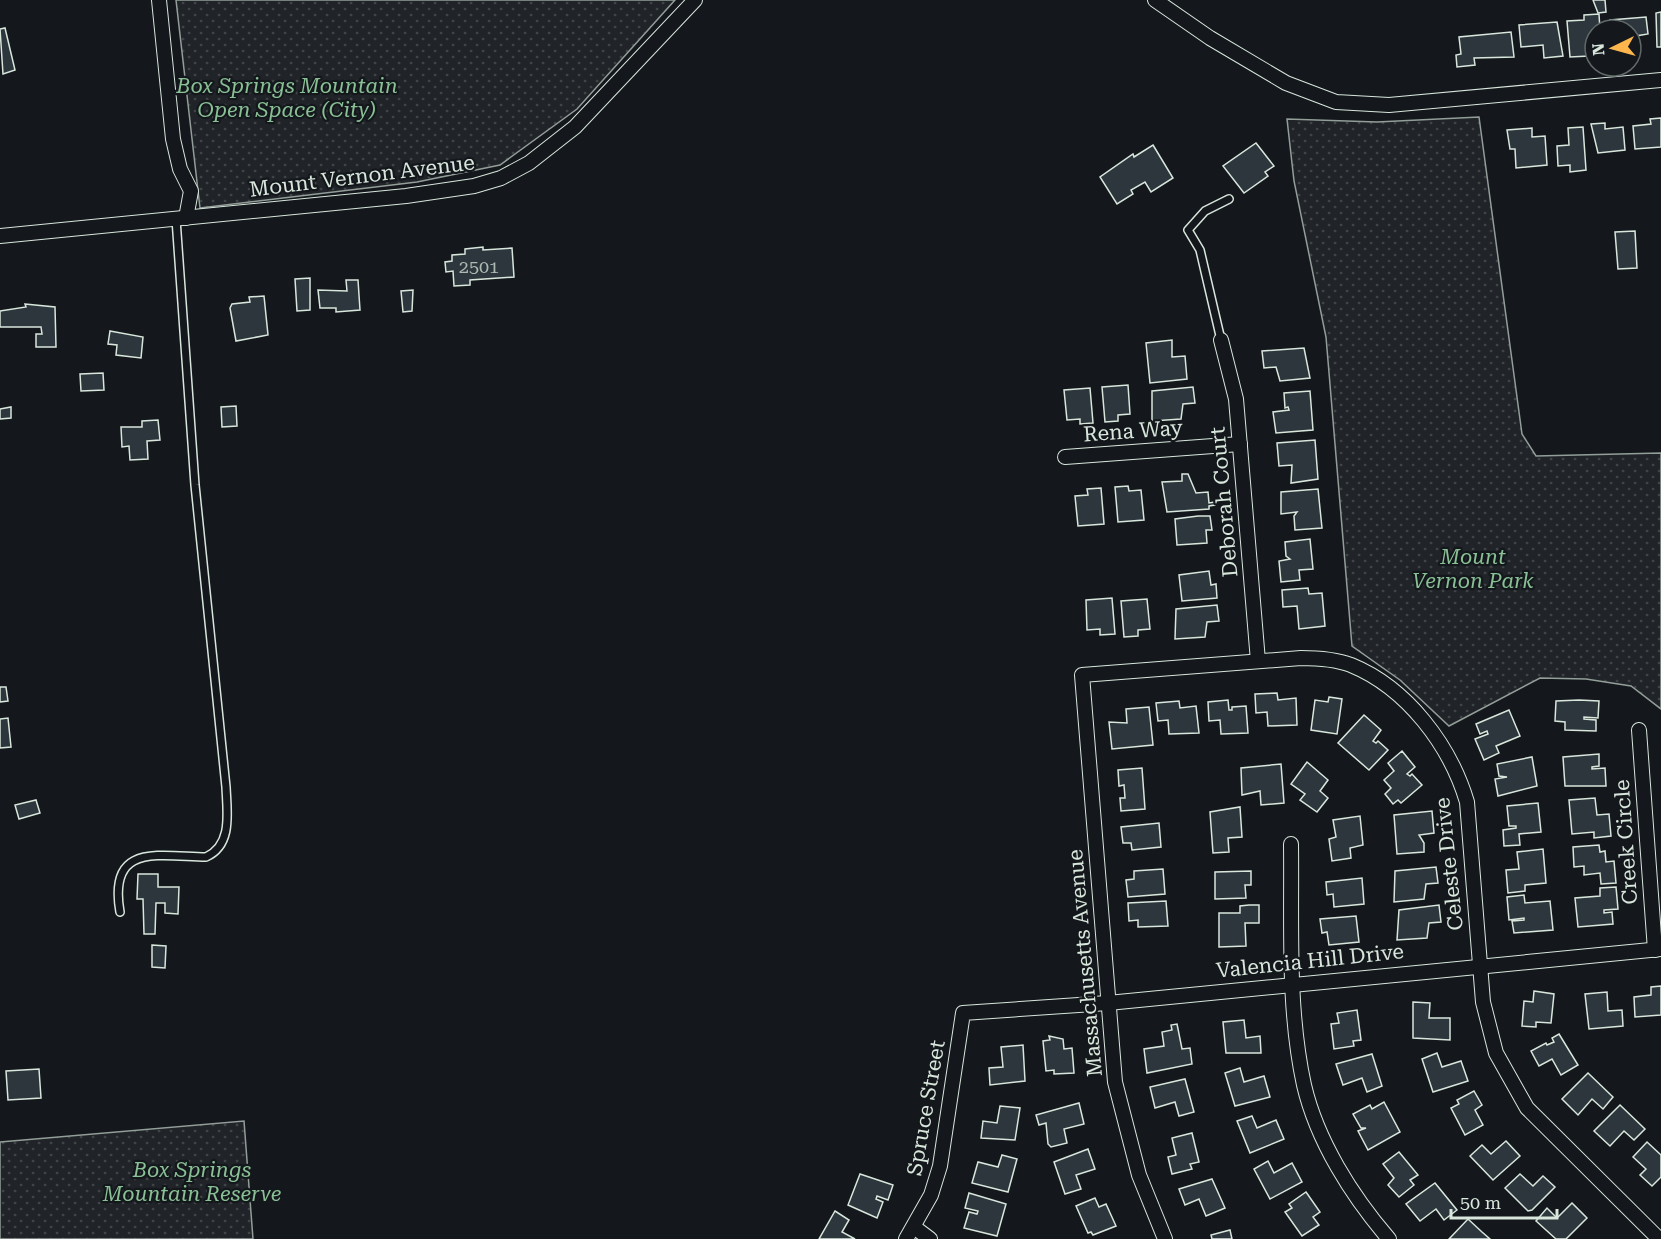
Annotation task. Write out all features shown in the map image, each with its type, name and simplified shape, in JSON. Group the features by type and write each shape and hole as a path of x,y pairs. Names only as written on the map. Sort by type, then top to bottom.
{"street":[{"path":"159,0 173,139 180,169 190,191 181,218"},
{"name":"Mount Vernon Avenue","path":"0,236 406,196 474,186 501,178 530,163 574,127 695,0"},
{"path":"1155,0 1210,38 1286,83 1336,102 1389,105 1661,80"},
{"name":"Deborah Court","path":"1221,340 1236,399 1258,661"},
{"name":"Rena Way","path":"1065,457 1240,444"},
{"name":"Celeste Drive","path":"1082,675 1301,658 1326,659 1350,664 1374,677 1398,695 1448,754 1461,779 1467,802 1484,1010 1496,1053 1527,1108 1659,1239"},
{"name":"Massachusetts Avenue","path":"1082,675 1115,1082 1122,1118 1139,1174 1165,1239"},
{"name":"Creek Circle","path":"1639,730 1658,950"},
{"path":"1291,844 1293,984 1300,1059 1311,1109 1344,1177 1389,1239"},
{"name":"Valencia Hill Drive","path":"963,1013 1108,1003 1479,965 1658,950"},
{"name":"Spruce Street","path":"910,1233 931,1195 940,1166 963,1013"},
{"path":"910,1233 930,1239"}],"lane":[{"path":"1221,340 1200,250 1188,230 1205,211 1229,199"},
{"path":"120,912 117,882 120,872 133,859 144,855 206,857 215,853 222,845 227,825 226,788 195,485 181,218"}],"green space":[{"name":"Box Springs Mountain Open Space (City)","path":"176,0 675,0 577,109 500,165 417,182 200,208"},
{"name":"Mount Vernon Park","path":"1479,117 1522,434 1536,456 1661,453 1661,709 1631,686 1586,679 1540,678 1449,726 1400,680 1352,646 1326,337 1294,181 1287,119 1377,122"},
{"name":"Box Springs Mountain Reserve","path":"244,1121 253,1239 0,1239 0,1142"}],"building":[{"path":"1593,0 1605,0 1606,12 1598,13"},
{"path":"1661,12 1661,47 1657,47 1656,13"},
{"path":"1599,14 1599,18 1584,18 1584,15"},
{"path":"1646,17 1648,34 1643,35 1643,18 1634,18"},
{"path":"1583,20 1583,56 1570,57 1567,21"},
{"path":"1557,22 1563,56 1544,58 1543,45 1521,47 1519,25"},
{"path":"5,28 15,70 3,74 0,29"},
{"path":"1511,32 1514,57 1474,58 1475,65 1457,67 1456,55 1461,54 1459,37"},
{"path":"1661,118 1661,147 1635,149 1633,126 1651,124 1650,119"},
{"path":"1605,123 1605,129 1623,127 1625,150 1598,153 1591,124"},
{"path":"1583,127 1586,170 1570,172 1570,165 1558,166 1557,146 1569,145 1568,128"},
{"path":"1532,128 1532,137 1545,136 1547,165 1516,168 1515,149 1510,149 1507,130"},
{"path":"1256,143 1274,166 1265,172 1268,176 1244,193 1223,166"},
{"path":"1153,145 1173,178 1151,192 1145,182 1131,190 1133,194 1117,204 1100,177 1133,154 1134,157"},
{"path":"1635,231 1637,268 1618,269 1615,232"},
{"path":"483,247 483,250 512,248 514,277 470,280 470,285 454,286 453,271 446,272 445,262 452,261 452,255 465,254 465,249"},
{"path":"310,278 310,310 297,311 295,279"},
{"path":"346,280 358,280 360,310 336,312 336,308 320,308 318,290 347,291"},
{"path":"413,290 412,311 403,312 401,291"},
{"path":"264,296 268,335 236,341 230,308 232,304 250,302 249,297"},
{"path":"25,304 55,307 56,347 36,347 36,334 42,334 41,327 0,327 0,311 26,307"},
{"path":"110,331 143,337 141,358 116,355 117,345 108,344"},
{"path":"1172,340 1172,357 1185,356 1187,379 1150,383 1146,343"},
{"path":"1304,348 1310,378 1280,381 1276,367 1264,368 1262,351"},
{"path":"103,373 104,390 81,391 80,374"},
{"path":"1128,385 1130,414 1118,415 1118,421 1105,422 1102,387"},
{"path":"1193,387 1195,403 1183,404 1181,419 1152,421 1152,391"},
{"path":"1090,388 1093,423 1080,424 1080,419 1067,420 1064,390"},
{"path":"1310,391 1313,430 1276,433 1273,412 1289,410 1288,407 1285,408 1284,393"},
{"path":"236,406 237,426 222,427 221,407"},
{"path":"11,407 11,418 0,419 0,409"},
{"path":"158,420 160,440 147,441 148,459 130,460 129,446 122,447 121,427 142,427 142,421"},
{"path":"1315,440 1318,479 1291,483 1292,465 1279,466 1277,443"},
{"path":"1182,474 1188,474 1196,493 1208,492 1209,503 1215,502 1215,505 1209,506 1209,509 1167,512 1162,482 1182,481"},
{"path":"1128,486 1129,491 1141,490 1144,520 1118,522 1115,487"},
{"path":"1101,488 1104,524 1078,526 1075,496 1088,495 1087,489"},
{"path":"1318,489 1322,528 1295,530 1294,516 1297,512 1281,514 1281,492"},
{"path":"1210,516 1212,530 1206,530 1207,543 1177,545 1175,519"},
{"path":"1310,539 1313,569 1299,570 1300,580 1281,582 1279,561 1290,559 1286,556 1285,542"},
{"path":"1209,571 1211,585 1216,584 1217,598 1182,601 1179,575"},
{"path":"1308,588 1309,594 1322,593 1325,626 1299,629 1297,606 1283,607 1282,590"},
{"path":"1112,598 1115,634 1100,635 1100,629 1087,630 1086,600"},
{"path":"1147,599 1150,629 1138,630 1138,636 1124,637 1121,601"},
{"path":"1217,605 1219,621 1207,622 1205,637 1175,639 1176,609"},
{"path":"0,687 6,687 8,701 0,702"},
{"path":"1277,693 1278,700 1296,698 1297,725 1268,726 1267,712 1256,713 1255,694"},
{"path":"1329,697 1342,699 1337,734 1311,730 1315,700 1328,702"},
{"path":"1228,700 1229,710 1232,710 1232,707 1246,706 1248,733 1221,734 1220,720 1209,721 1208,702"},
{"path":"1179,701 1180,708 1196,706 1199,733 1169,734 1168,720 1158,721 1156,703"},
{"path":"1556,701 1599,701 1598,718 1584,717 1584,719 1596,720 1596,731 1565,730 1565,722 1555,721"},
{"path":"1149,707 1153,745 1112,749 1109,722 1127,723 1126,709"},
{"path":"1509,710 1520,736 1496,746 1499,753 1484,760 1475,739 1488,734 1487,731 1480,734 1476,724"},
{"path":"1364,715 1381,730 1373,741 1376,743 1378,741 1388,750 1369,770 1338,743"},
{"path":"8,718 11,747 0,748 0,719"},
{"path":"1402,751 1415,767 1407,774 1410,776 1412,774 1422,785 1401,803 1398,800 1393,804 1385,794 1391,788 1384,780 1394,771 1388,763"},
{"path":"1599,754 1599,766 1592,767 1592,769 1605,768 1606,786 1565,786 1563,757"},
{"path":"1532,757 1537,786 1498,796 1495,779 1507,777 1499,776 1497,764"},
{"path":"1307,762 1328,780 1320,791 1328,798 1317,812 1300,800 1305,794 1291,784"},
{"path":"1281,764 1284,803 1261,805 1260,791 1242,795 1241,768"},
{"path":"1142,768 1145,809 1121,811 1120,798 1125,798 1124,785 1119,786 1118,770"},
{"path":"1595,798 1597,815 1609,814 1611,836 1594,838 1594,832 1572,834 1569,800"},
{"path":"36,800 40,813 19,819 15,805"},
{"path":"1538,803 1541,832 1519,834 1520,845 1504,846 1503,830 1516,828 1516,826 1509,826 1507,806"},
{"path":"1240,807 1242,837 1228,838 1229,852 1213,853 1210,812"},
{"path":"1432,811 1434,833 1419,835 1424,843 1424,852 1397,854 1394,815"},
{"path":"1360,816 1363,845 1350,848 1351,858 1332,861 1329,839 1336,837 1333,820"},
{"path":"1159,823 1161,847 1132,850 1131,843 1123,843 1121,827"},
{"path":"1599,845 1600,852 1605,851 1606,862 1614,861 1616,883 1601,884 1600,873 1584,875 1584,866 1574,867 1573,847"},
{"path":"1543,849 1546,883 1525,885 1525,891 1508,893 1506,870 1519,869 1517,852"},
{"path":"1436,867 1438,883 1426,884 1424,899 1394,902 1395,871"},
{"path":"1163,869 1165,894 1128,897 1126,880 1134,879 1134,871"},
{"path":"1251,871 1251,885 1245,885 1246,898 1215,899 1215,872"},
{"path":"138,874 158,874 158,887 179,887 178,914 165,913 165,903 156,903 155,934 144,934 143,899 137,899"},
{"path":"1362,878 1364,904 1334,907 1333,894 1327,895 1326,882"},
{"path":"1616,887 1618,909 1604,910 1604,913 1612,912 1613,924 1578,927 1575,898 1600,896 1600,888"},
{"path":"1524,895 1525,903 1550,901 1553,930 1514,933 1512,921 1524,920 1524,918 1509,920 1507,897"},
{"path":"1166,901 1168,926 1138,927 1138,920 1129,921 1128,903"},
{"path":"1259,905 1259,923 1245,923 1246,946 1219,947 1219,913 1240,913 1240,906"},
{"path":"1439,905 1441,922 1429,923 1427,938 1397,940 1399,910"},
{"path":"1356,916 1359,942 1329,945 1327,932 1322,933 1320,919"},
{"path":"152,945 166,946 165,968 152,967"},
{"path":"1661,986 1661,1015 1635,1017 1634,997 1651,995 1651,987"},
{"path":"1534,991 1554,994 1551,1023 1536,1022 1536,1027 1522,1026 1524,1001 1533,1002"},
{"path":"1607,992 1608,1011 1622,1010 1623,1026 1589,1029 1585,994"},
{"path":"1413,1002 1430,1003 1429,1018 1450,1018 1450,1040 1413,1038"},
{"path":"1357,1010 1361,1040 1353,1041 1354,1046 1334,1049 1331,1024 1339,1023 1337,1013"},
{"path":"1244,1020 1246,1038 1260,1036 1261,1053 1226,1053 1223,1022"},
{"path":"1177,1024 1182,1049 1190,1048 1192,1064 1147,1073 1144,1049 1164,1046 1162,1032 1172,1030 1171,1025"},
{"path":"1559,1034 1578,1065 1561,1075 1552,1059 1539,1066 1531,1051 1546,1043 1547,1045 1554,1042 1552,1038"},
{"path":"1049,1036 1063,1039 1064,1049 1072,1048 1074,1073 1054,1074 1054,1070 1046,1071 1043,1041 1050,1040"},
{"path":"1023,1045 1025,1081 990,1085 989,1068 1003,1067 1001,1047"},
{"path":"1437,1053 1442,1067 1461,1061 1468,1081 1433,1092 1422,1059"},
{"path":"1372,1054 1382,1086 1367,1092 1362,1078 1343,1085 1336,1064"},
{"path":"1240,1068 1244,1082 1264,1076 1270,1097 1235,1106 1225,1073"},
{"path":"39,1069 41,1098 8,1100 6,1071"},
{"path":"1588,1073 1613,1097 1603,1109 1592,1099 1578,1115 1562,1099"},
{"path":"1185,1079 1194,1112 1179,1116 1175,1102 1155,1108 1150,1087"},
{"path":"1474,1091 1482,1105 1475,1110 1483,1125 1465,1135 1451,1108 1459,1104 1457,1100"},
{"path":"1384,1102 1400,1132 1368,1150 1358,1131 1366,1128 1361,1128 1353,1114 1370,1105 1372,1109"},
{"path":"1079,1103 1084,1124 1064,1129 1067,1143 1051,1147 1048,1144 1046,1123 1039,1125 1036,1115"},
{"path":"1620,1105 1645,1129 1634,1140 1624,1131 1610,1146 1594,1131"},
{"path":"1000,1106 1020,1108 1015,1140 981,1138 983,1121 997,1123"},
{"path":"1252,1116 1257,1128 1276,1120 1284,1139 1250,1153 1237,1121"},
{"path":"1192,1133 1199,1162 1190,1164 1192,1169 1172,1174 1168,1157 1176,1155 1172,1138"},
{"path":"1506,1141 1520,1156 1493,1180 1470,1156 1482,1145 1491,1154"},
{"path":"1647,1142 1661,1155 1661,1177 1652,1186 1640,1175 1646,1169 1633,1157"},
{"path":"1088,1149 1095,1169 1076,1175 1081,1189 1065,1194 1054,1162"},
{"path":"1399,1152 1418,1175 1410,1180 1414,1185 1399,1197 1388,1185 1394,1178 1383,1164"},
{"path":"1002,1155 1017,1159 1008,1192 972,1183 978,1162 998,1167"},
{"path":"1268,1161 1274,1173 1292,1163 1302,1182 1270,1199 1254,1169"},
{"path":"860,1174 893,1185 888,1200 877,1196 876,1199 883,1202 877,1218 848,1205"},
{"path":"1520,1174 1533,1186 1543,1176 1555,1187 1532,1210 1528,1211 1505,1188"},
{"path":"1212,1179 1225,1208 1206,1216 1199,1199 1185,1205 1179,1189"},
{"path":"1435,1183 1457,1210 1444,1220 1436,1209 1420,1221 1406,1204"},
{"path":"1306,1192 1320,1212 1313,1217 1319,1225 1302,1236 1285,1212 1292,1208 1289,1204"},
{"path":"969,1193 1006,1204 997,1236 964,1228 969,1212 977,1214 978,1211 965,1208"},
{"path":"1095,1198 1099,1207 1106,1204 1116,1226 1093,1235 1091,1232 1088,1233 1076,1206"},
{"path":"1572,1203 1587,1218 1566,1239 1556,1239 1536,1221 1547,1208 1557,1218"},
{"path":"835,1211 849,1220 842,1232 855,1239 819,1239"},
{"path":"1468,1219 1482,1232 1490,1239 1449,1239"},
{"path":"1230,1230 1232,1239 1212,1239 1211,1235"}]}
